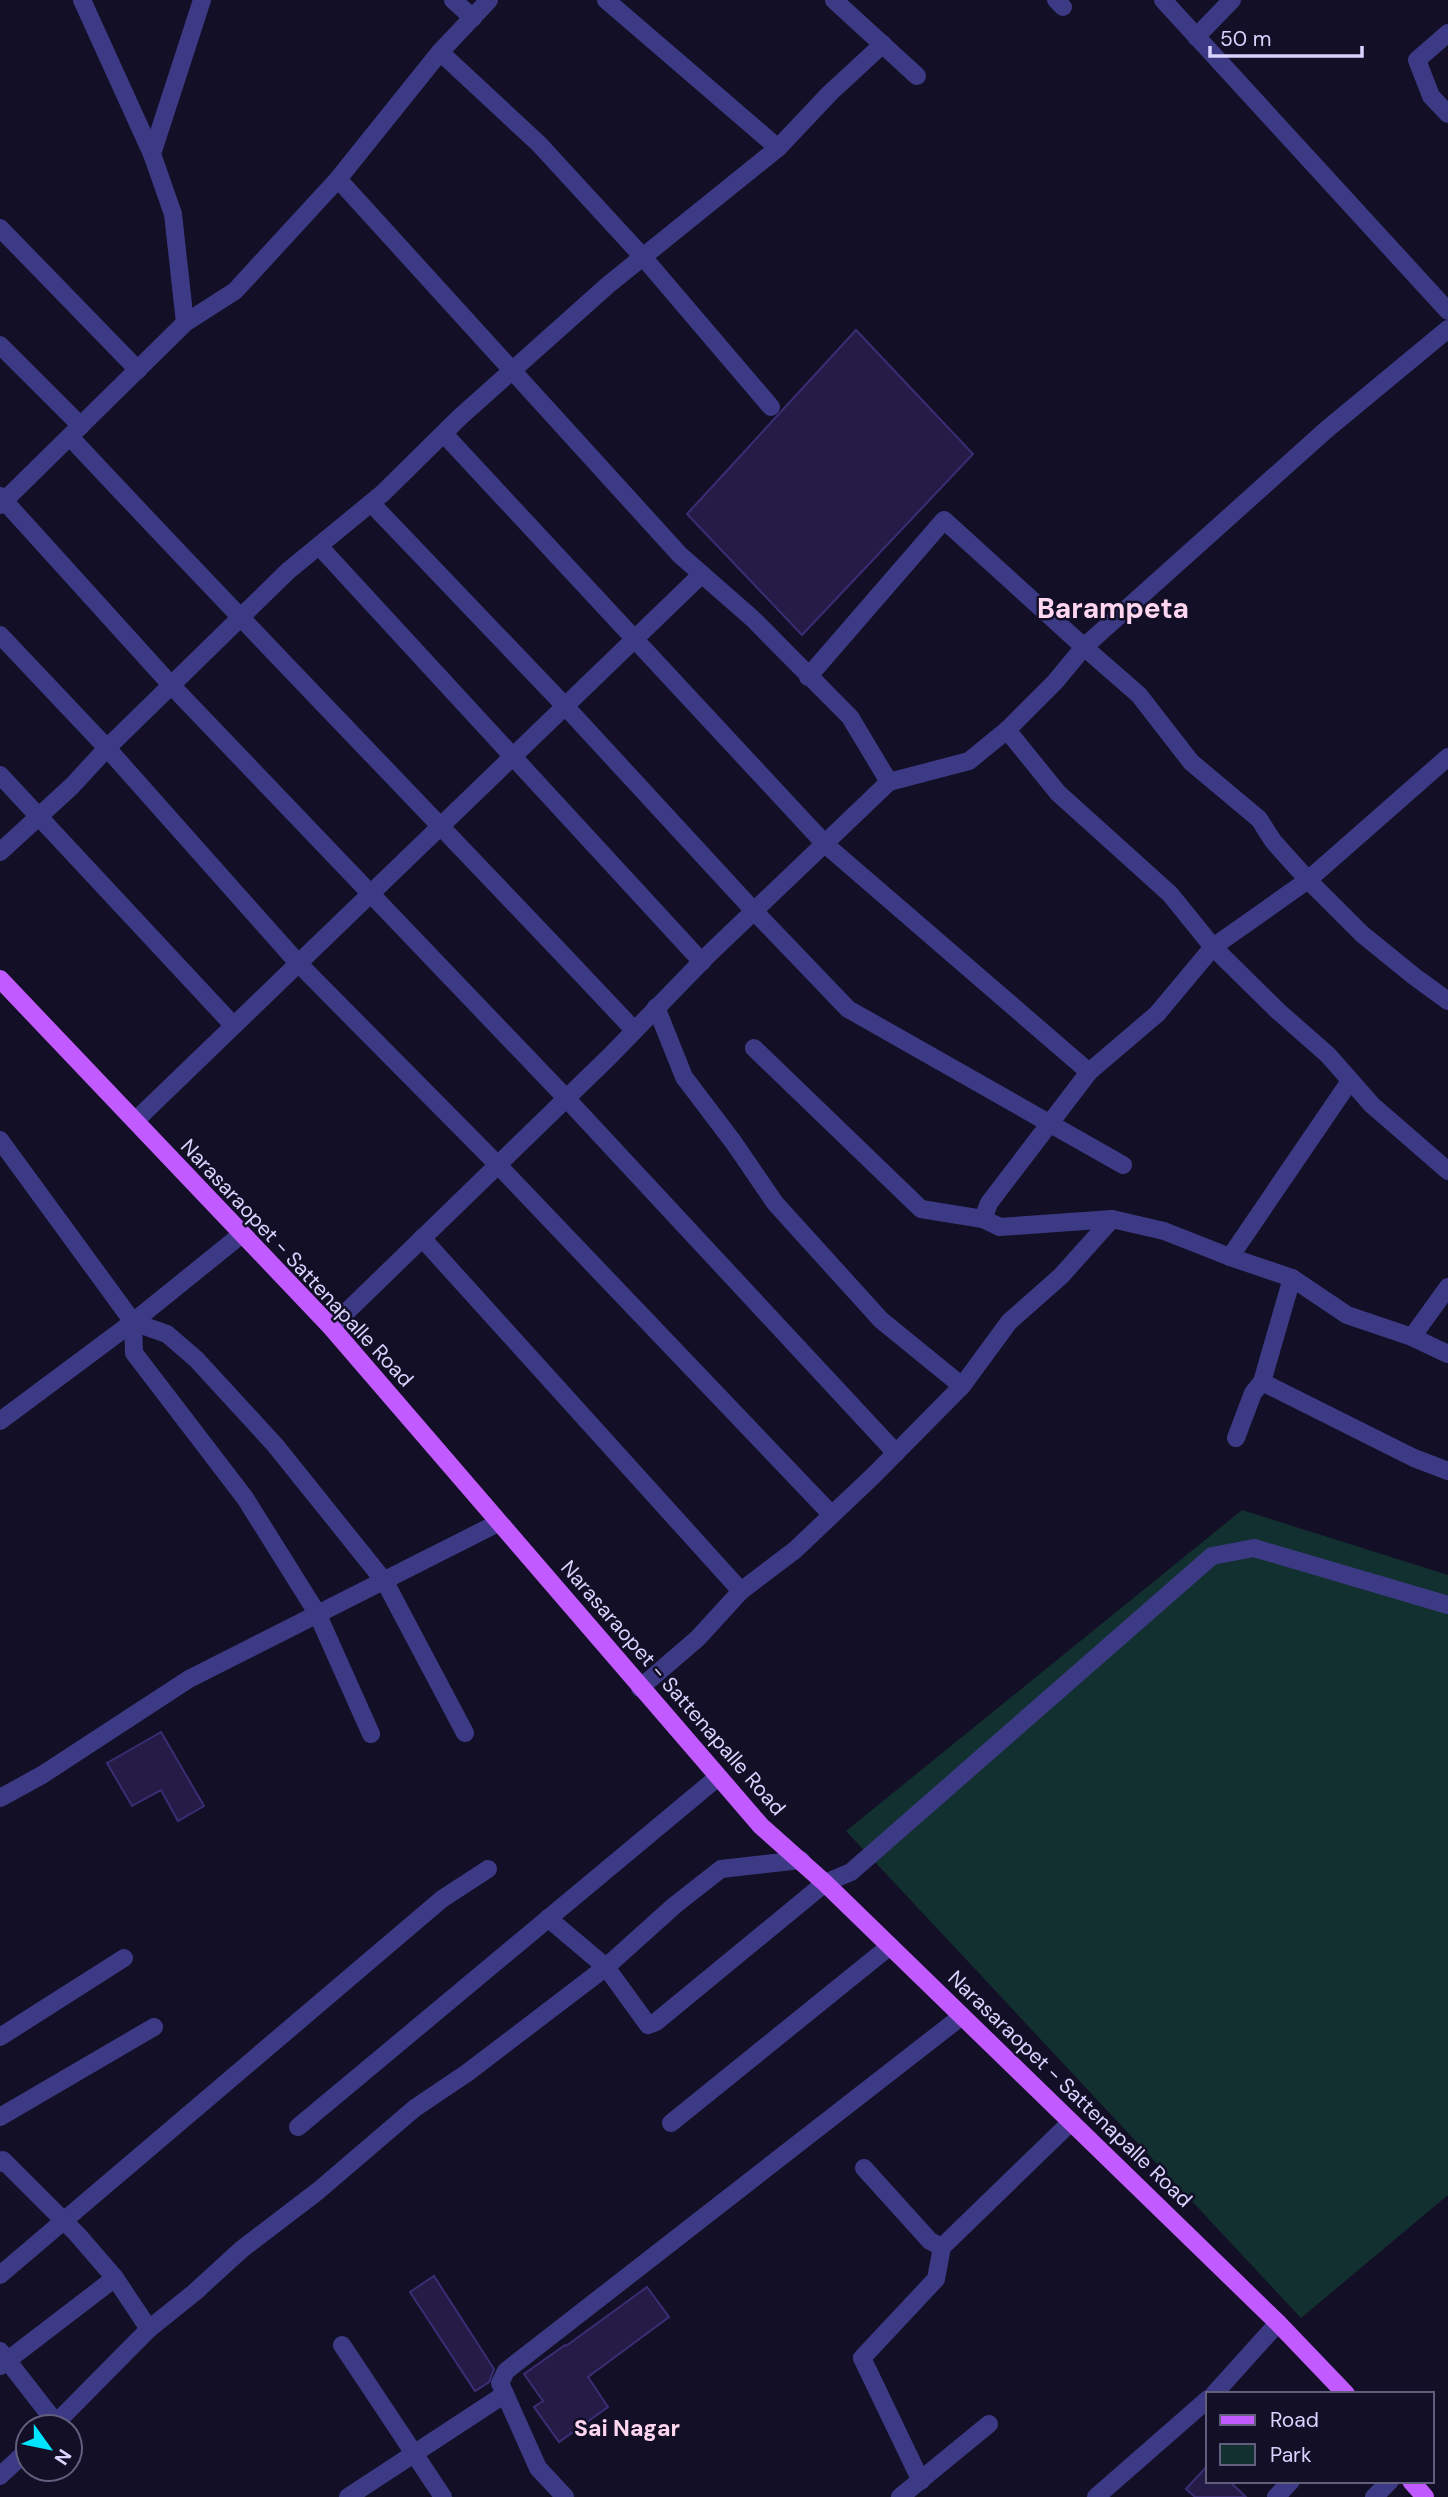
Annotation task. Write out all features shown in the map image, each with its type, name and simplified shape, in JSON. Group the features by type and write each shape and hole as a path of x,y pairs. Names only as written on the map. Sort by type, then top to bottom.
{"main road":[{"name":"Narasaraopet - Sattenapalle Road","path":"0,979 331,1327 761,1826 801,1860 890,1946 1278,2323 1344,2392"},
{"path":"1413,2483 1425,2497"}],"street":[{"path":"82,0 152,154 173,214 185,323"},
{"path":"152,154 202,0"},
{"path":"453,0 473,18"},
{"path":"489,0 440,51 338,179 235,291 185,323 2,501 172,686 566,1098 896,1453"},
{"path":"606,0 778,148"},
{"path":"834,0 917,76"},
{"path":"1163,0 1448,311"},
{"path":"1196,37 1232,0"},
{"path":"1448,33 1417,60 1431,96 1448,114"},
{"path":"0,852 72,786 107,748 288,571 370,503 512,372 643,257 778,148 830,93 883,44"},
{"path":"440,51 538,144 643,257 771,407"},
{"path":"338,179 680,555 753,619 850,717 889,782"},
{"path":"0,228 138,370"},
{"path":"331,1327 889,782 969,761 1007,730 1055,682 1084,647 1326,430 1448,329"},
{"path":"0,345 239,619 441,825 634,1030"},
{"path":"444,434 636,637 826,845 1089,1072"},
{"path":"370,503 565,706 848,1009 1124,1165"},
{"path":"808,677 944,520 1139,695 1191,762 1259,819 1273,841 1362,934 1448,1001"},
{"path":"319,546 702,962"},
{"path":"135,1121 702,574"},
{"path":"0,635 107,748 298,963 498,1165 831,1514"},
{"path":"1007,730 1058,793 1170,894 1213,947 1278,1011 1328,1055 1372,1105 1448,1171"},
{"path":"983,1219 989,1203 1089,1072 1157,1014 1213,947 1308,880 1448,757"},
{"path":"0,775 233,1026"},
{"path":"656,1007 684,1077 775,1203 881,1320 962,1386"},
{"path":"754,1048 921,1209 983,1219 1000,1227 1112,1219 1164,1231 1292,1278 1347,1315 1412,1337 1448,1354"},
{"path":"1230,1257 1350,1081"},
{"path":"0,1140 133,1322 134,1353 244,1498 317,1613 371,1734"},
{"path":"640,1688 698,1638 741,1591 795,1550 896,1453 962,1386 1009,1322 1061,1276 1112,1219"},
{"path":"0,1421 133,1322 242,1234"},
{"path":"422,1238 741,1591"},
{"path":"1236,1438 1253,1393 1262,1382 1292,1278"},
{"path":"1412,1337 1448,1287"},
{"path":"133,1322 167,1334 197,1359 275,1445 385,1581 465,1733"},
{"path":"1262,1382 1414,1458 1448,1471"},
{"path":"0,1798 42,1776 189,1679 498,1522"},
{"path":"548,1918 606,1967 648,2025 656,2022 825,1883 851,1872 1212,1556 1254,1548 1448,1605"},
{"path":"298,2127 718,1777"},
{"path":"66,2413 149,2329 243,2249 318,2191 415,2108 467,2073 606,1967 674,1905 721,1869 801,1860"},
{"path":"0,2275 442,1899 488,1869"},
{"path":"671,2123 890,1946"},
{"path":"0,2037 124,1958"},
{"path":"565,2497 538,2468 500,2383 506,2371 962,2016"},
{"path":"0,2117 154,2027"},
{"path":"921,2481 862,2358 936,2279 942,2248 1071,2122"},
{"path":"1,2157 115,2278 149,2329"},
{"path":"864,2168 930,2241 942,2248"},
{"path":"45,2413 3,2359 115,2278"},
{"path":"1216,2392 1278,2323"},
{"path":"342,2345 443,2497"},
{"path":"348,2497 505,2394"},
{"path":"1096,2497 1206,2401"},
{"path":"900,2497 989,2424"},
{"path":"0,2476 14,2463"},
{"path":"1276,2497 1289,2483"},
{"path":"1374,2497 1388,2483"}],"green space":[{"path":"1242,1510 1448,1575 1448,2195 1301,2318 846,1831"}],"building":[{"path":"856,330 973,454 802,635 687,514"},
{"path":"161,1732 204,1806 178,1821 161,1790 132,1806 107,1763"},
{"path":"434,2276 494,2369 489,2382 475,2391 410,2292"},
{"path":"647,2287 669,2317 588,2377 608,2407 559,2442 534,2407 543,2401 524,2374"},
{"path":"1206,2467 1206,2483 1231,2483 1246,2497 1195,2497 1186,2489"}],"district":[{"name":"Barampeta","path":"1113,608"},
{"name":"Sai Nagar","path":"627,2428"}]}
